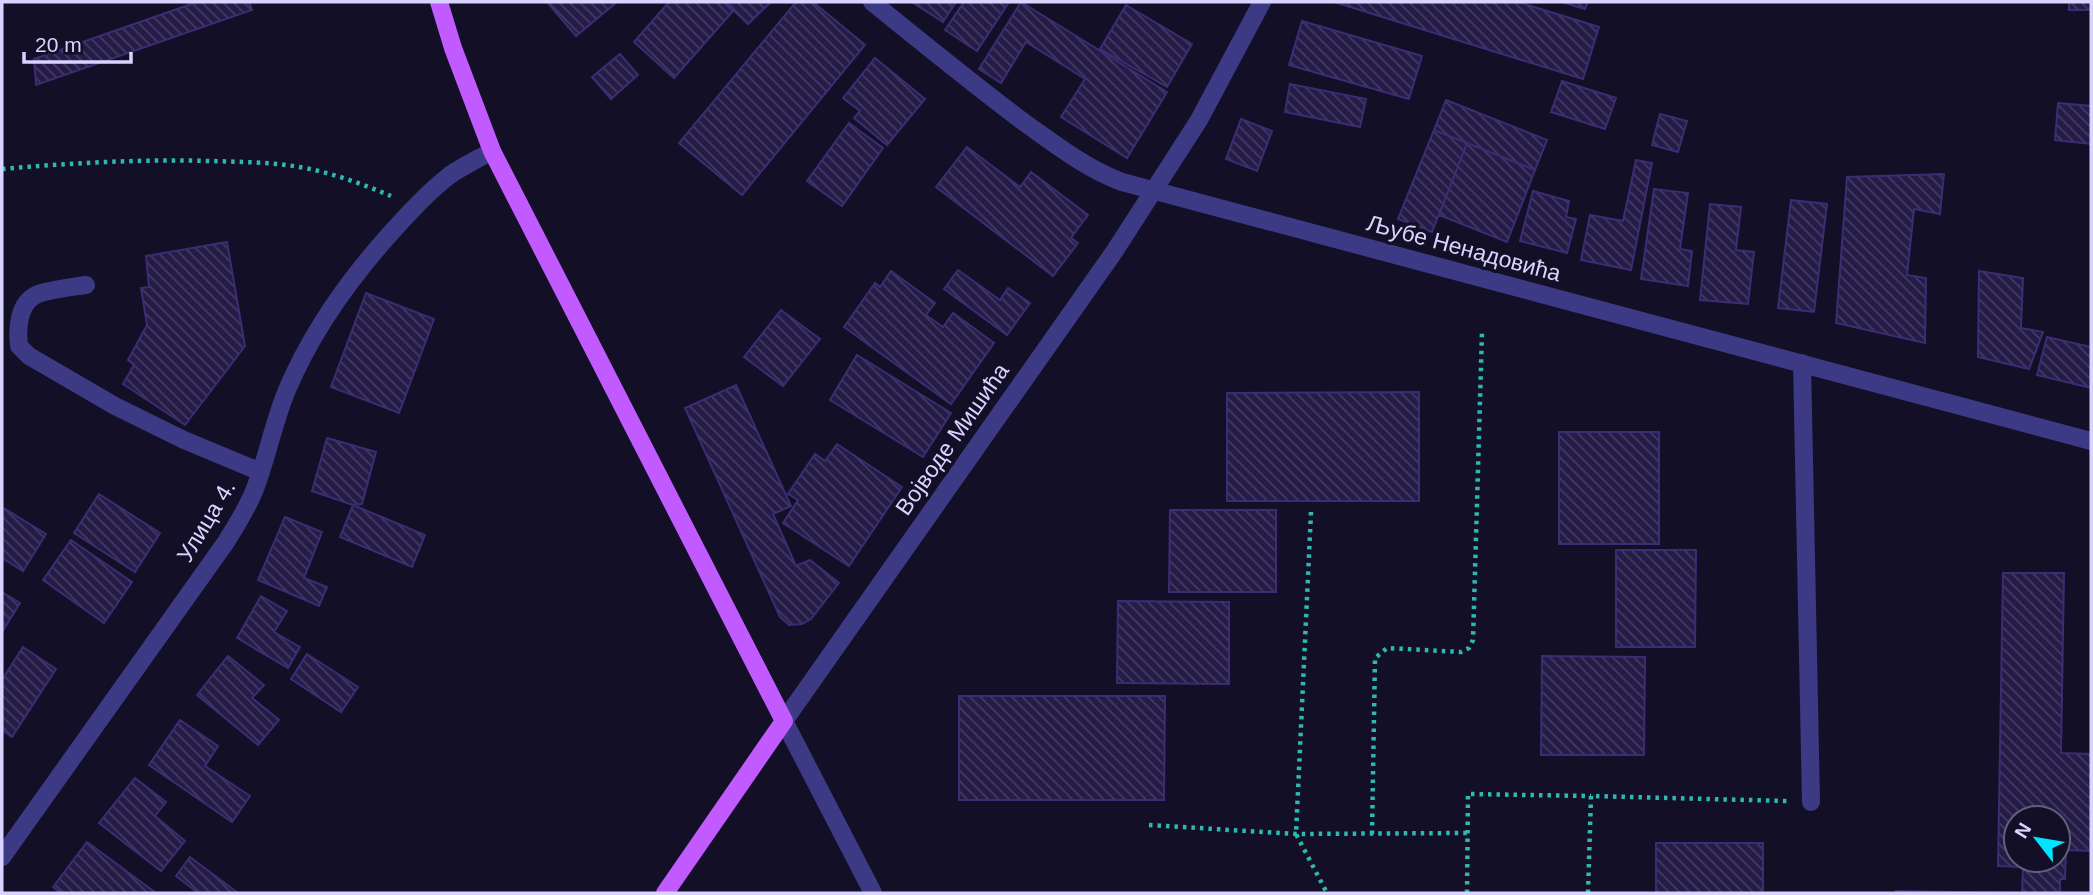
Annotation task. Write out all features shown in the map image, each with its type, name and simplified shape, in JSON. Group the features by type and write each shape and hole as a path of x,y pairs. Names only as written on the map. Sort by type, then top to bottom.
{"main road":[{"path":"439,2 453,48 492,151 784,722"},
{"name":"Војводе Мишића","path":"665,893 784,722"}],"street":[{"name":"Љубе Ненадовића","path":"872,2 977,87 1054,143 1110,178 2091,441"},
{"name":"Војводе Мишића","path":"784,722 1155,190 1199,120 1262,2"},
{"name":"Улица 4.","path":"2,857 226,542 251,498 287,389 334,302 414,208 451,175 492,151"},
{"path":"86,285 36,295 27,302 18,325 19,346 29,356 115,406 184,440 261,472"},
{"path":"1802,363 1811,802"},
{"path":"784,722 873,893"}],"path":[{"path":"2,169 85,162 164,160 276,163 341,177 414,208"},
{"path":"1372,834 1375,658 1387,648 1461,652 1469,648 1473,640 1482,332"},
{"path":"1311,512 1296,834 1327,893"},
{"path":"1467,893 1468,794 1811,802"},
{"path":"1588,893 1591,796"},
{"path":"1149,825 1296,834 1467,834"}],"building":[{"path":"197,2 249,2 252,10 36,85 34,59"},
{"path":"547,2 617,2 576,36"},
{"path":"669,2 723,2 733,11 674,78 634,42"},
{"path":"725,2 771,2 748,24"},
{"path":"796,2 813,2 865,45 742,195 679,143"},
{"path":"912,2 956,2 943,22"},
{"path":"964,2 1009,2 977,51 945,30"},
{"path":"1021,2 1167,92 1127,158 1061,117 1085,79 1026,42 1001,83 979,69"},
{"path":"1334,2 1518,2 1599,27 1583,79"},
{"path":"1562,2 1588,2 1585,9"},
{"path":"2069,2 2091,2 2091,10 2069,10"},
{"path":"1126,5 1192,44 1167,87 1100,49"},
{"path":"1302,21 1422,56 1409,99 1289,65"},
{"path":"620,54 638,75 611,99 592,77"},
{"path":"875,58 925,99 887,145 854,118 860,111 843,98"},
{"path":"1562,81 1616,98 1605,129 1551,112"},
{"path":"1290,84 1366,99 1360,127 1285,112"},
{"path":"1446,100 1547,140 1535,170 1434,130"},
{"path":"2058,103 2091,106 2091,144 2055,140"},
{"path":"1660,114 1687,121 1678,152 1652,145"},
{"path":"1241,119 1272,131 1257,171 1226,159"},
{"path":"849,123 883,148 842,206 807,181"},
{"path":"1434,130 1467,143 1432,232 1398,219"},
{"path":"1467,143 1535,170 1507,242 1439,215"},
{"path":"967,147 1020,187 1031,172 1088,215 1071,238 1078,243 1053,276 936,187"},
{"path":"1636,160 1652,163 1631,270 1581,260 1590,215 1623,221"},
{"path":"1944,174 1940,214 1914,209 1907,275 1926,278 1925,343 1836,323 1847,177"},
{"path":"1654,189 1688,193 1680,249 1692,251 1688,286 1641,279"},
{"path":"1533,191 1569,201 1566,217 1576,219 1567,253 1520,241"},
{"path":"1791,200 1827,204 1814,312 1778,308"},
{"path":"1710,204 1741,207 1736,250 1754,252 1748,304 1700,300"},
{"path":"227,242 245,346 185,425 123,384 134,365 128,360 147,325 141,288 149,287 146,256"},
{"path":"958,270 1000,300 1008,288 1030,303 1007,335 944,289"},
{"path":"891,271 935,303 926,315 943,327 953,313 994,343 951,404 844,327 875,283 880,287"},
{"path":"1979,271 2023,278 2021,328 2043,332 2029,369 1978,357"},
{"path":"366,293 434,319 399,413 331,387"},
{"path":"781,310 820,339 783,386 744,357"},
{"path":"2047,337 2091,347 2091,388 2037,375"},
{"path":"857,355 951,413 923,457 830,400"},
{"path":"736,385 791,506 773,514 796,566 810,560 839,583 811,619 802,624 789,625 780,617 685,408"},
{"path":"1419,392 1419,501 1227,501 1227,393"},
{"path":"1559,432 1659,432 1659,544 1559,544"},
{"path":"327,438 376,452 362,504 353,505 312,491"},
{"path":"837,444 902,487 849,566 783,523 798,500 788,494 815,454 825,461"},
{"path":"99,494 160,533 135,572 74,533"},
{"path":"353,505 425,535 412,567 340,537"},
{"path":"2,507 46,534 23,571 2,558"},
{"path":"1170,510 1276,510 1276,592 1169,592"},
{"path":"285,517 322,532 304,578 327,587 319,606 258,580"},
{"path":"71,540 132,582 104,623 43,580"},
{"path":"1616,550 1696,550 1695,647 1616,647"},
{"path":"2003,573 2064,573 2061,753 2091,754 2091,851 2072,850 2072,804 2002,804 2002,866 1998,866"},
{"path":"2,592 20,603 2,632"},
{"path":"261,596 287,611 274,632 300,647 288,668 237,638"},
{"path":"1118,601 1229,602 1229,684 1117,683"},
{"path":"23,647 56,669 12,737 2,730 2,680"},
{"path":"307,654 358,687 341,712 291,679"},
{"path":"228,656 264,685 252,698 279,720 258,745 197,695"},
{"path":"1542,656 1645,657 1644,755 1541,755"},
{"path":"959,696 1165,696 1164,800 959,800"},
{"path":"180,720 218,746 205,766 250,796 232,822 149,765"},
{"path":"135,778 166,802 155,816 185,841 161,871 99,823"},
{"path":"87,842 156,893 61,893 53,887"},
{"path":"1656,843 1763,843 1763,893 1656,893"},
{"path":"190,857 238,893 198,893 176,876"},
{"path":"2023,874 2065,874 2065,879 2060,879 2060,893 2022,893"},
{"path":"1896,891 2019,893 1896,893"}]}
